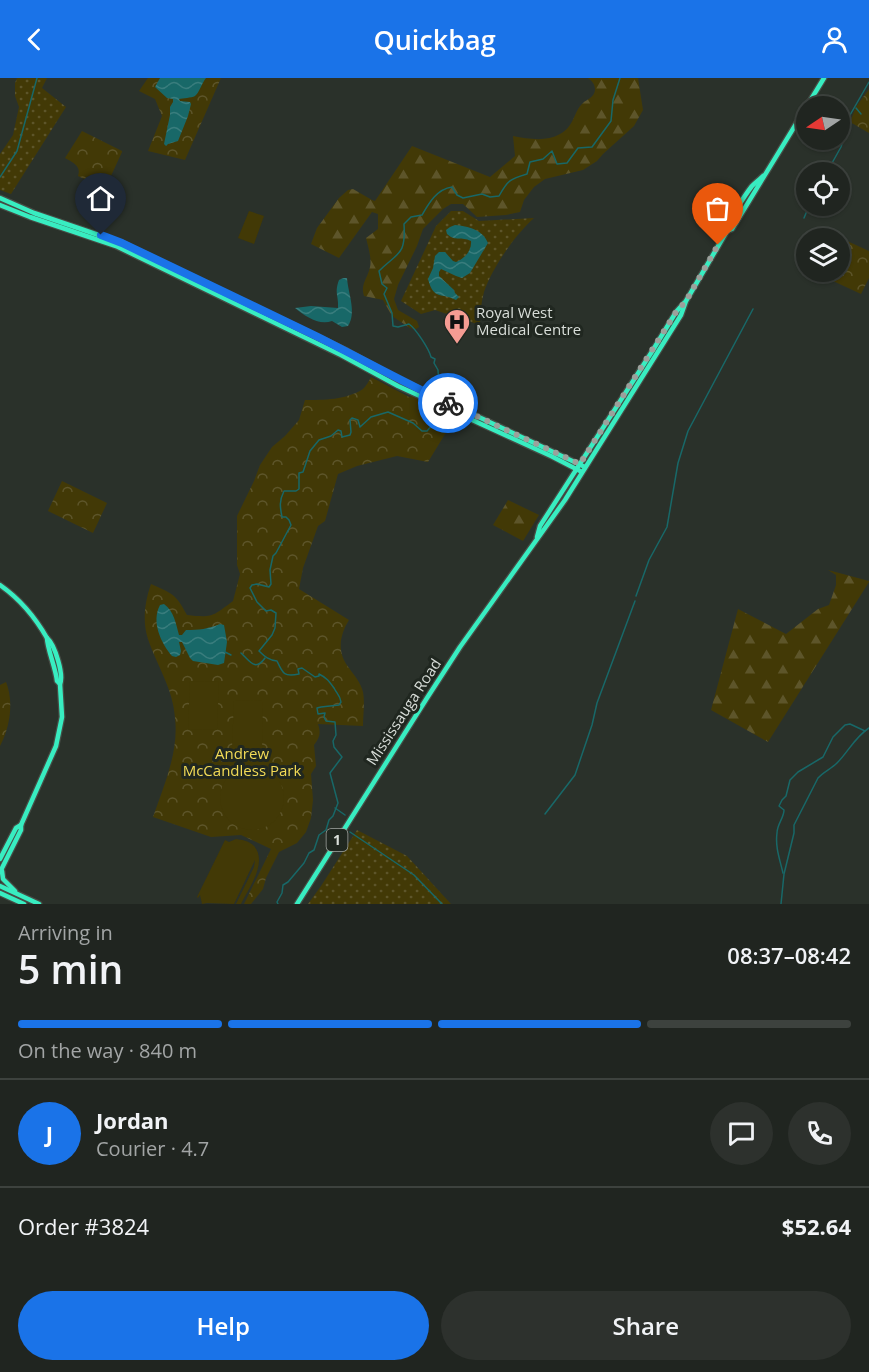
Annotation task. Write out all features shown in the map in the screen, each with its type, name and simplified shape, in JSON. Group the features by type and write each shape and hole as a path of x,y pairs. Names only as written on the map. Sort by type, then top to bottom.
{"main road":[{"name":"Mississauga Road","path":"297,904 435,685 537,537 540,526 666,341 686,301 727,231 727,225 752,186 763,176 824,78"},
{"path":"0,198 34,213 122,243 347,351 416,391"},
{"path":"0,205 116,246 581,468"},
{"path":"0,585 31,614 47,638 51,640 62,680 60,684 62,717 56,746 21,825 16,828 2,862 0,873"},
{"path":"2,862 3,879 22,896"},
{"path":"0,886 39,904"},
{"path":"0,895 24,904"}],"green space":[{"path":"17,78 47,78 42,88 66,107 11,194 0,190 0,154 13,135 19,107 15,96"},
{"path":"148,78 221,78 185,160 148,151 162,116 155,99 139,91"},
{"path":"588,78 638,78 643,110 634,126 597,161 583,170 545,179 534,187 524,200 520,212 477,217 463,204 451,204 443,209 423,229 394,299 398,310 417,321 419,327 416,329 410,328 392,316 383,300 364,296 364,284 370,264 370,252 366,238 378,229 378,214 372,212 339,258 311,244 317,228 339,198 348,190 353,189 375,201 412,146 490,177 515,156 513,136 543,139 555,137 565,131 580,107 594,93 594,84"},
{"path":"869,89 869,133 850,122 856,107"},
{"path":"82,131 122,151 105,189 78,176 77,167 65,158"},
{"path":"249,211 264,216 254,244 238,238"},
{"path":"451,211 463,211 479,221 534,218 498,263 483,296 480,325 435,310 421,314 401,301 436,226"},
{"path":"850,242 869,251 869,278 861,294 835,282 850,282"},
{"name":"Andrew McCandless Park","path":"371,377 409,397 412,396 451,414 453,421 428,462 397,456 357,466 338,474 325,521 318,526 303,568 299,589 349,620 341,638 341,650 345,662 363,692 363,726 318,724 319,735 314,745 316,766 311,774 313,800 311,818 306,832 297,843 279,852 263,889 251,904 244,904 271,849 241,835 211,837 153,817 170,768 176,731 171,697 146,632 147,597 151,584 173,595 187,615 202,616 217,613 233,601 240,574 237,565 237,516 260,465 272,447 299,420 305,400 342,397 356,393 363,389"},
{"path":"62,481 107,503 93,533 48,511"},
{"path":"508,500 539,515 523,541 493,525"},
{"path":"828,570 869,582 768,742 711,710 738,609 786,634 818,609 829,605 836,585 836,575"},
{"path":"190,681 219,682 217,730 188,729"},
{"path":"6,682 10,698 10,714 0,746 0,685"},
{"path":"234,700 263,701 262,749 232,748"},
{"path":"252,766 270,772 278,780 284,798 278,816 270,824 252,830 234,824 226,816 220,798 226,780 234,772"},
{"path":"357,830 407,856 451,904 308,904"},
{"path":"236,839 254,846 259,860 256,875 241,904 236,904 254,867 255,860 234,904 202,904 200,895 197,897 225,840 229,842"}],"water":[{"path":"160,78 206,78 195,96 179,99 190,102 188,116 178,141 166,146 164,144 173,99 167,98 155,87"},
{"path":"455,225 474,230 483,235 488,243 470,273 462,278 441,269 439,272 439,276 459,297 456,300 436,293 428,279 435,256 439,252 445,252 456,262 465,257 469,251 471,241 453,238 447,234 446,230"},
{"path":"347,278 351,303 352,315 348,326 342,327 332,321 317,321 295,308 311,306 338,308 337,288 339,280"},
{"path":"164,604 176,622 179,635 186,630 224,625 227,642 224,663 218,665 193,661 182,642 179,642 180,655 172,656 158,632 157,612 160,605"}],"waterway":[{"path":"0,177 17,151 37,78"},
{"path":"278,904 283,885 314,850 319,835 326,830 333,816 338,803 330,773 342,757 334,747 335,722 326,721 325,713 318,714 317,708 339,705 341,702 331,683 322,675 315,677 302,668 298,669 299,674 287,675 277,661 267,658 259,651 272,635 276,613 271,610 266,611 257,602 250,588 257,584 269,587 271,584 270,570 273,556 291,525 286,517 282,517 280,504 282,495 284,491 299,489 299,473 303,472 310,451 319,440 331,436 338,430 341,431 342,437 350,435 352,418 358,420 360,427 371,417 388,412 413,423 422,431 427,431 433,424 439,386 435,359 431,357 422,339 409,324 393,326 392,313 384,294 387,288 382,284 379,271 402,248 404,224 411,217 422,215 434,197 447,188 452,187 457,195 463,198 482,194 490,197 499,196 510,181 527,174 530,162 543,159 552,151 557,164 567,163 578,148 592,147 611,121 613,100 620,78"},
{"path":"833,162 841,147 850,115 869,82"},
{"path":"856,108 861,114"},
{"path":"636,596 649,560 667,527 678,463 688,431 753,309"},
{"path":"545,814 575,775 597,703 635,601"},
{"path":"225,652 231,655"},
{"path":"241,653 255,665 265,658"},
{"path":"783,873 777,838 784,810 779,806 786,796 790,780 798,772 823,757 833,737 845,725 850,724 865,731"},
{"path":"781,904 784,874 794,825 818,778 837,763 869,728"},
{"path":"335,808 345,815"},
{"path":"350,832 414,875 442,904"}],"way so far":[{"path":"448,403 580,464 676,312 686,301 718,245"}],"place":[{"name":"Royal West Medical Centre","path":"457,345"}],"route":[{"path":"101,235 347,351 448,403"}]}
